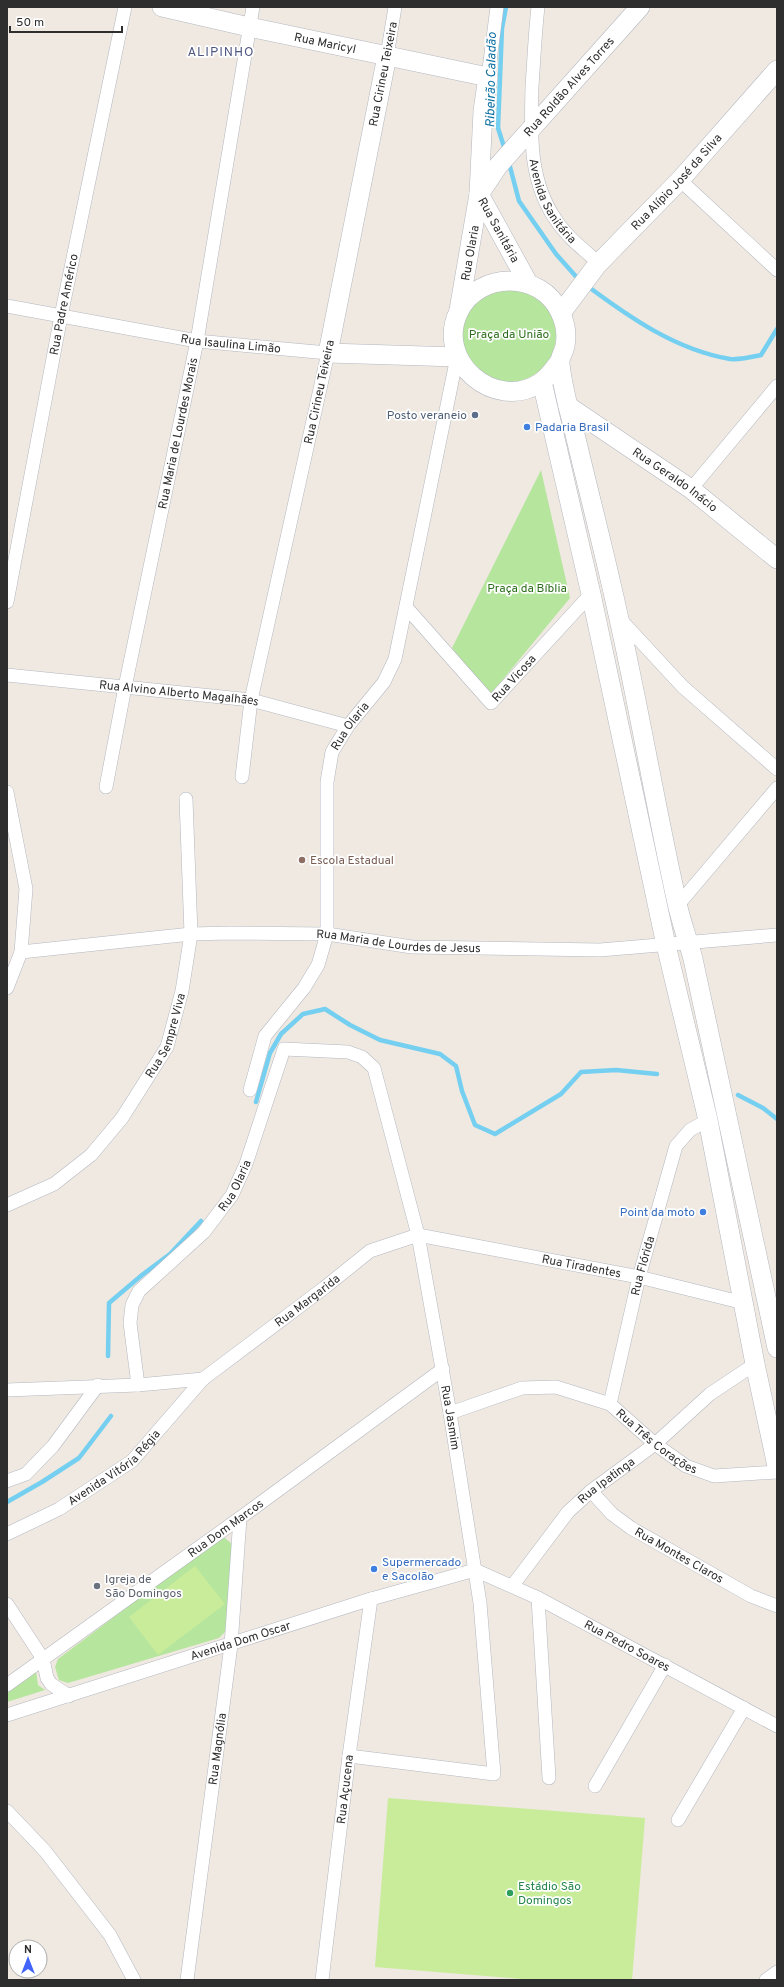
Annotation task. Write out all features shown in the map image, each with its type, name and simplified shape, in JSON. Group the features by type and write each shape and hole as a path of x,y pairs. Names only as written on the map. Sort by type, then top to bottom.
{"street":[{"name":"Rua Padre Américo","path":"7,602 61,316 125,7"},
{"name":"Rua Maricyl","path":"162,7 249,27 488,77"},
{"name":"Rua Maria de Lourdes Morais","path":"106,787 125,687 197,341 253,7"},
{"name":"Rua Cirineu Teixeira","path":"242,776 251,700 328,353 387,56 395,7"},
{"name":"Rua Sanitária","path":"497,7 483,111 479,194 528,283"},
{"name":"Avenida Sanitária","path":"538,7 534,34 528,131 532,158 541,191 553,215 577,244 598,264"},
{"name":"Rua Roldão Alves Torres","path":"479,194 498,166 528,131 640,7"},
{"name":"Rua Alípio José da Silva","path":"561,313 575,292 598,264 680,180 777,70"},
{"path":"680,180 777,270"},
{"name":"Rua Olaria","path":"459,311 479,194"},
{"path":"512,280 528,283 542,290 553,300 561,313 565,329 565,346 560,361 550,375 542,382 532,387 515,391 497,390 480,384 467,372 457,357 454,342 454,326 459,311 472,295 481,288 496,282 512,280"},
{"name":"Rua Isaulina Limão","path":"7,306 197,341 328,353 457,357"},
{"name":"Rua Olaria","path":"250,1090 266,1036 284,1014 318,965 327,934 327,782 332,752 348,726 384,682 395,659 457,357"},
{"path":"560,361 568,406 619,618 677,906 689,943 773,1306 777,1348"},
{"path":"542,382 591,594 666,945 708,1120 755,1364 777,1466"},
{"path":"691,489 777,386"},
{"name":"Rua Geraldo Inácio","path":"568,406 691,489 777,559"},
{"name":"Rua Vicosa","path":"406,607 491,703 591,594"},
{"path":"619,618 683,687 777,769"},
{"name":"Rua Alvino Alberto Magalhães","path":"7,675 251,700 348,726"},
{"path":"677,906 777,788"},
{"path":"7,792 26,889 21,952 7,988"},
{"name":"Rua Sempre Viva","path":"7,1205 54,1184 91,1155 122,1118 167,1047 182,991 191,934 186,799"},
{"name":"Rua Maria de Lourdes de Jesus","path":"21,952 191,934 327,934 412,947 600,950 777,935"},
{"name":"Rua Olaria","path":"138,1384 130,1323 132,1305 139,1291 204,1232 232,1195 246,1164 284,1049 348,1052 362,1057 374,1068"},
{"name":"Rua Jasmim","path":"349,1756 494,1774 480,1603 443,1369 418,1235 374,1068"},
{"name":"Rua Flórida","path":"610,1404 638,1277 676,1146 690,1130 708,1120"},
{"name":"Rua Tiradentes","path":"418,1235 638,1277 744,1303"},
{"name":"Rua Margarida","path":"203,1379 324,1288 370,1251 418,1235"},
{"name":"Rua Ipatinga","path":"513,1585 568,1512 591,1491 655,1444 710,1394 755,1364"},
{"name":"Rua Dom Marcos","path":"7,1685 240,1518 443,1369"},
{"path":"7,1390 138,1384 203,1379"},
{"name":"Avenida Vitória Régia","path":"7,1534 59,1509 132,1461 203,1379"},
{"path":"7,1481 26,1474 53,1446 98,1385"},
{"name":"Rua Três Corações","path":"450,1413 522,1388 556,1387 610,1404 655,1444 686,1466 714,1476 777,1472"},
{"name":"Rua Montes Claros","path":"591,1491 612,1514 631,1528 752,1596 777,1606"},
{"name":"Rua Magnólia","path":"187,1980 231,1645 240,1518"},
{"name":"Rua Pedro Soares","path":"475,1570 513,1585 777,1726"},
{"name":"Avenida Dom Oscar","path":"7,1715 231,1645 371,1599 475,1570"},
{"path":"538,1598 549,1778"},
{"name":"Rua Açucena","path":"322,1980 349,1756 371,1599"},
{"path":"7,1604 43,1659 47,1678 51,1684 69,1696"},
{"path":"595,1786 665,1665"},
{"path":"678,1820 744,1708"},
{"path":"7,1811 45,1851 110,1935 134,1980"},
{"path":"766,1980 777,1972"}],"green space":[{"name":"Praça da União","path":"509,288 527,291 542,302 553,317 556,335 553,353 542,368 527,379 509,382 491,379 476,368 465,353 462,335 465,317 476,302 491,291"},
{"name":"Praça da Bíblia","path":"541,470 570,598 490,695 452,648"},
{"path":"225,1538 233,1545 226,1631 219,1638 68,1683 59,1680 55,1667 58,1659 218,1539"},
{"path":"195,1566 225,1604 158,1655 129,1617"},
{"path":"36,1671 38,1685 45,1690 7,1702 7,1693"},
{"name":"Estádio São Domingos","path":"388,1798 645,1818 632,1980 534,1980 375,1967"}],"waterway":[{"name":"Ribeirão Caladão","path":"505,150 498,128 502,28 506,7"},
{"name":"Ribeirão Caladão","path":"509,163 519,201 556,254 580,281"},
{"name":"Ribeirão Caladão","path":"586,285 619,309 654,331 710,355 730,359 761,355 777,329"},
{"path":"256,1102 270,1053 281,1034 303,1014 325,1009 350,1025 380,1040 440,1054 456,1066 462,1091 475,1125 495,1134 561,1094 581,1072 616,1070 657,1074"},
{"path":"738,1095 763,1108 777,1119"},
{"path":"108,1356 109,1303 170,1254 201,1221"},
{"path":"7,1502 79,1458 111,1416"}],"place":[{"name":"Posto veraneio","path":"475,415"},
{"name":"Padaria Brasil","path":"527,427"},
{"name":"Escola Estadual","path":"302,860"},
{"name":"Point da moto","path":"703,1212"},
{"name":"Supermercado e Sacolão","path":"374,1569"},
{"name":"Igreja de São Domingos","path":"97,1586"},
{"name":"Estádio São Domingos","path":"510,1893"}],"district":[{"name":"ALIPINHO","path":"221,51"}]}
